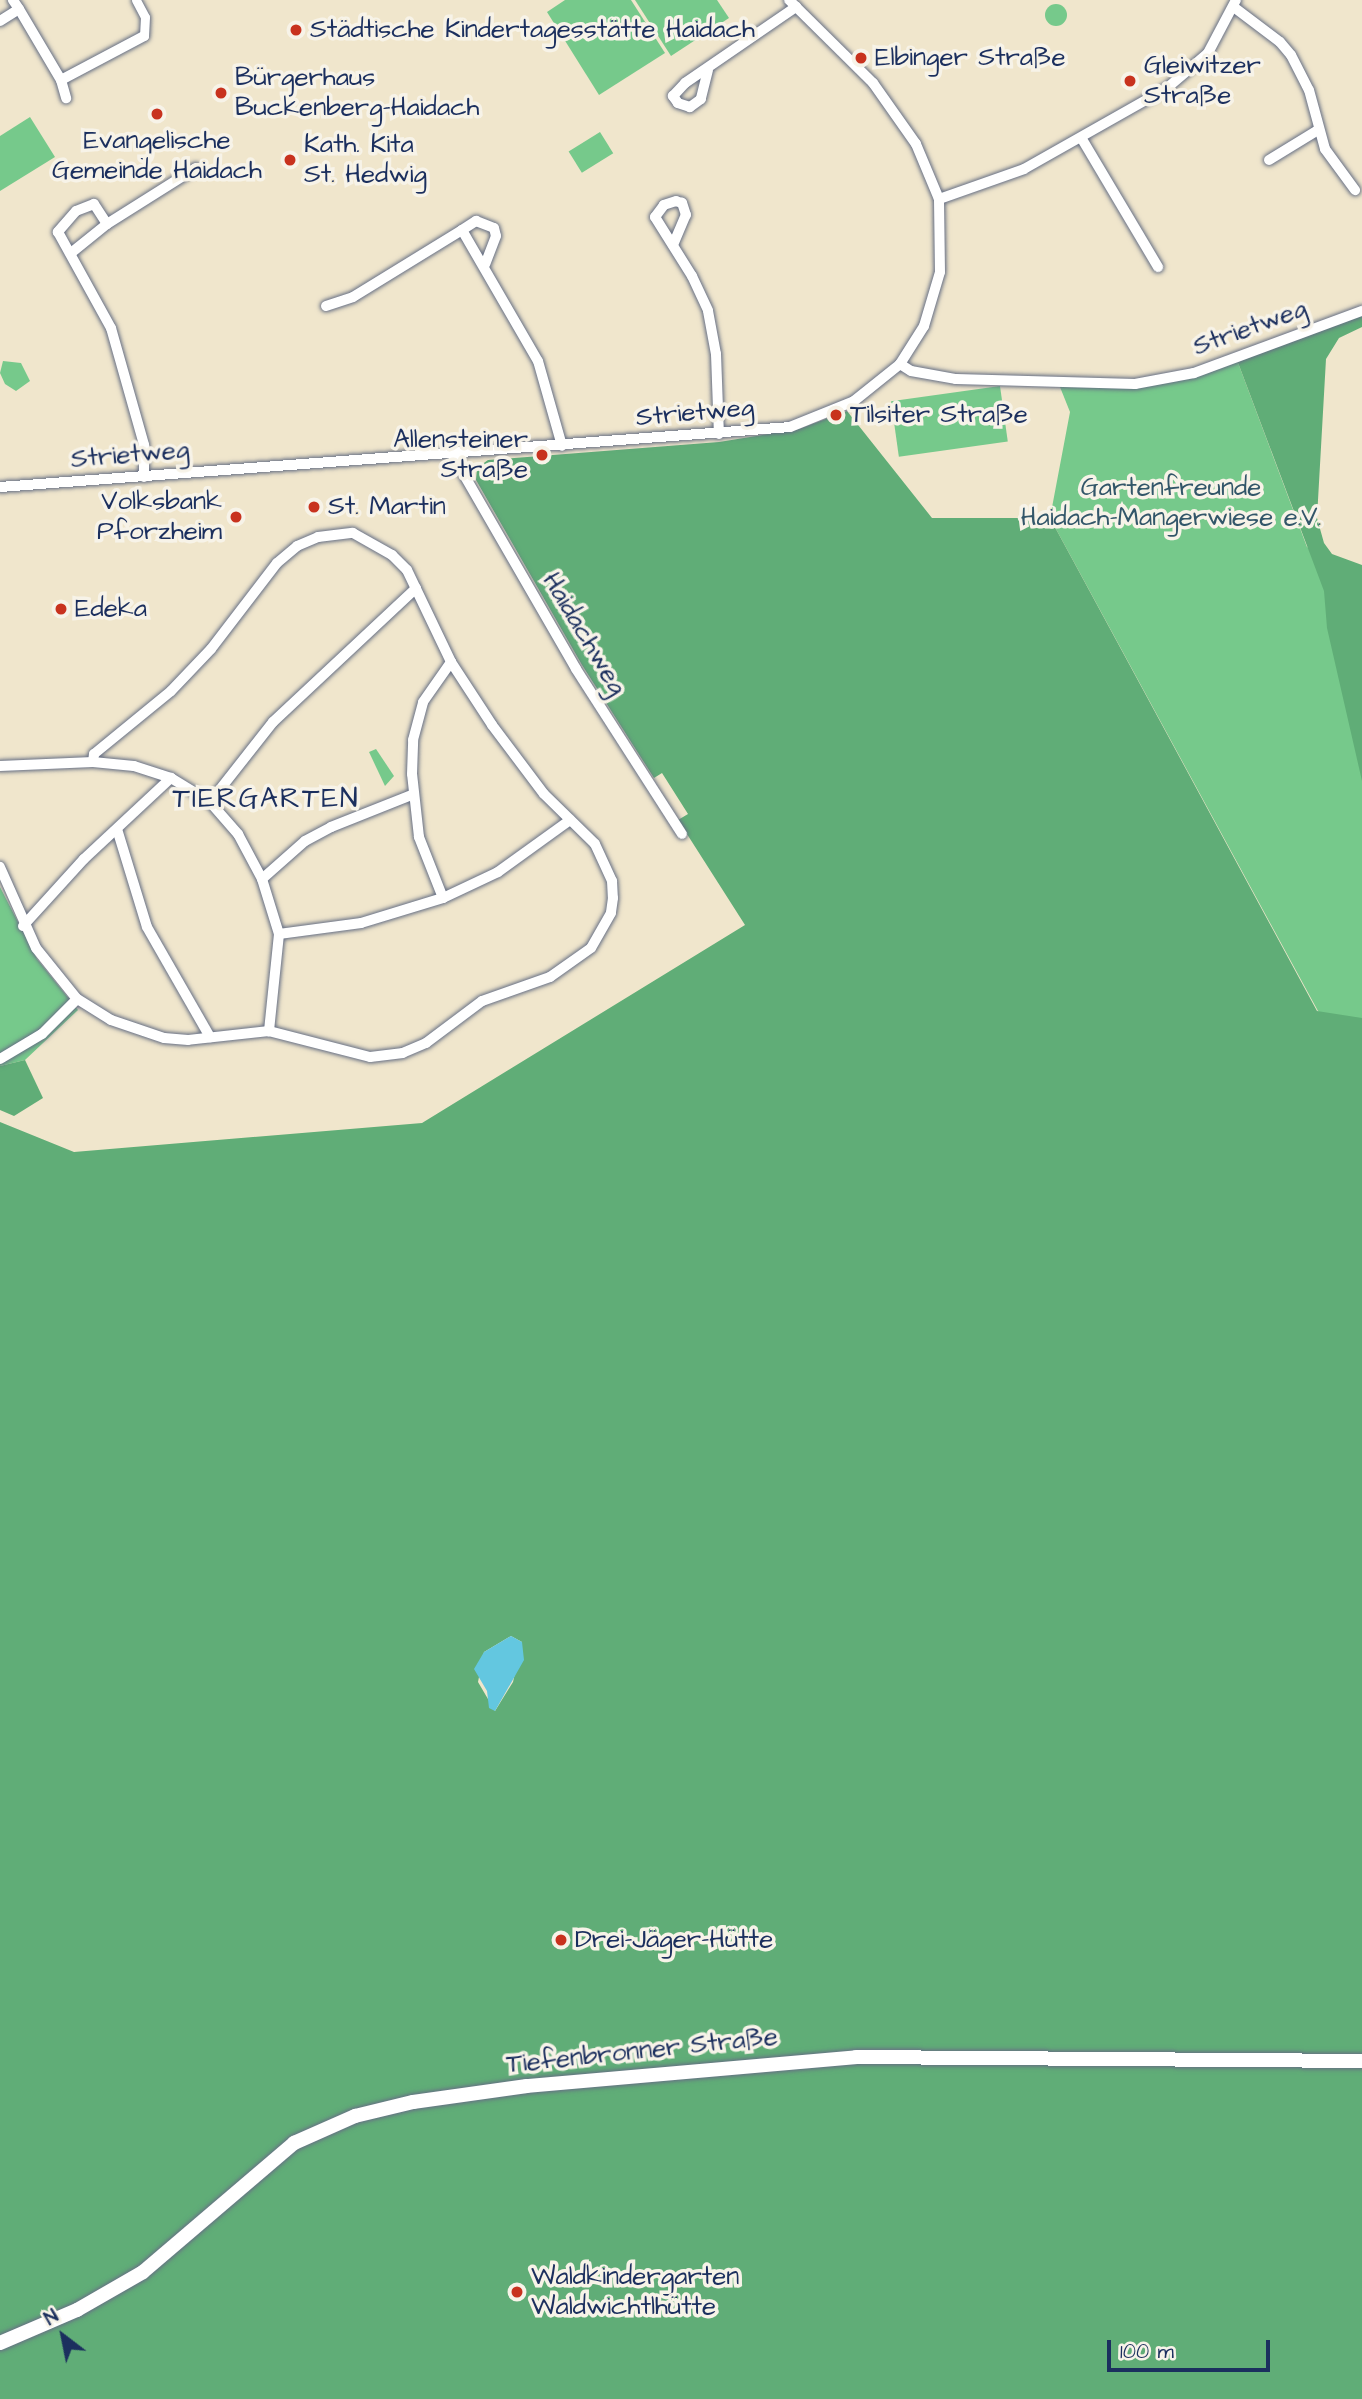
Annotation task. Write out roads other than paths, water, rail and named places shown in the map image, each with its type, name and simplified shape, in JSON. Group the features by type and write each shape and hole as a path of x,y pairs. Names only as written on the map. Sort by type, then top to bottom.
{"street":[{"path":"61,80 144,36 145,17 136,0"},
{"path":"708,70 792,4 873,83 916,144 939,200 940,271 924,326 900,364"},
{"path":"939,200 1024,169 1082,139 1167,88 1197,64 1236,4 1287,49 1302,73 1318,130 1340,175 1355,190"},
{"path":"0,21 16,5 61,80 66,97"},
{"path":"1269,160 1318,130"},
{"path":"1082,139 1158,267"},
{"path":"71,253 107,224 197,168"},
{"path":"107,224 90,203 65,219 58,232 111,328 144,445 144,477"},
{"path":"326,306 353,297 476,221 494,228 496,236 485,264"},
{"path":"462,229 485,264 538,361 562,446"},
{"path":"673,245 708,311 716,355 719,434"},
{"name":"Strietweg","path":"0,487 798,426 828,415 878,385 900,364 911,371 956,379 1135,384 1194,373 1362,311"},
{"name":"Haidachweg","path":"452,454 576,668 682,834"},
{"path":"0,867 23,926 77,999 132,1030 164,1038 269,1031 346,1053 392,1056 426,1043 482,1001 516,993 570,964 604,929 613,898 603,858 517,761 451,662 416,588 392,555 358,535 318,537 297,545 277,563 203,658 94,754 93,762"},
{"path":"210,802 272,722 416,588"},
{"path":"443,898 419,836 412,795 413,740 423,702 451,662"},
{"path":"0,766 93,762 134,766 171,778 210,802 238,834 262,879 279,934 269,1031"},
{"path":"23,926 117,829 171,778"},
{"path":"262,879 293,850 331,827 412,795"},
{"path":"279,934 361,923 443,898 498,872 570,820"},
{"path":"117,829 147,928 210,1037"},
{"path":"0,1059 42,1034 77,999"},
{"name":"Tiefenbronner Straße","path":"0,2343 76,2311 143,2272 294,2143 355,2116 413,2102 513,2088 856,2057 1362,2061"}],"water":[{"path":"511,1636 522,1642 524,1660 495,1711 489,1708 487,1691 474,1669 484,1652"}],"place":[{"name":"Städtische Kindertagesstätte Haidach","path":"296,30"},
{"name":"Elbinger Straße","path":"861,58"},
{"name":"Gleiwitzer Straße","path":"1130,81"},
{"name":"Bürgerhaus Buckenberg-Haidach","path":"221,93"},
{"name":"Evangelische Gemeinde Haidach","path":"157,114"},
{"name":"Kath. Kita St. Hedwig","path":"290,160"},
{"name":"Tilsiter Straße","path":"836,415"},
{"name":"Allensteiner Straße","path":"542,455"},
{"name":"St. Martin","path":"314,507"},
{"name":"Volksbank Pforzheim","path":"236,517"},
{"name":"Edeka","path":"61,609"},
{"name":"Drei-Jäger-Hütte","path":"561,1940"},
{"name":"Waldkindergarten Waldwichtlhütte","path":"517,2292"}],"district":[{"name":"TIERGARTEN","path":"266,799"}],"park label":[{"name":"Gartenfreunde Haidach-Mangerwiese e.V.","path":"1171,503"}]}
